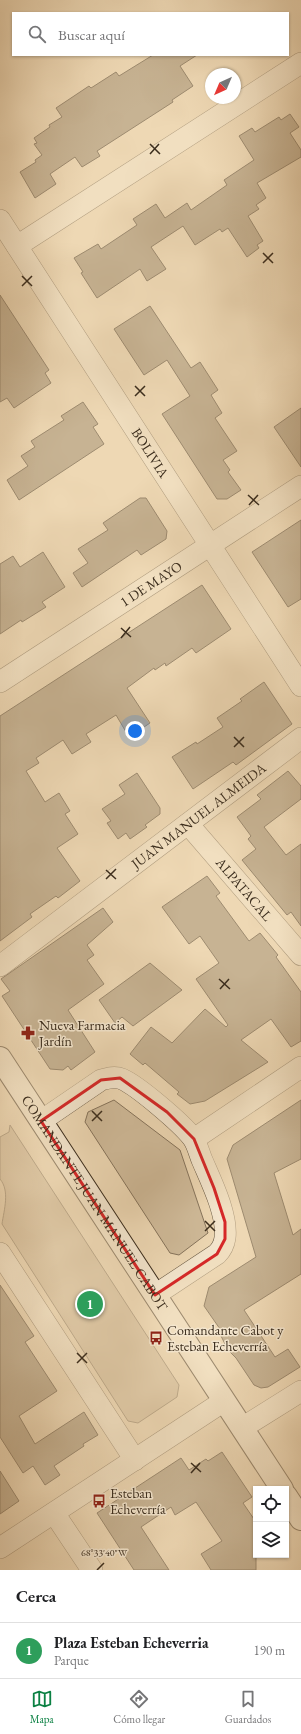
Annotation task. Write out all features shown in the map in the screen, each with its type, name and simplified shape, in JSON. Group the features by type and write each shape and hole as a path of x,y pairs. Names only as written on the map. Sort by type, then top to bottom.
{"main road":[{"name":"COMANDANTE JUAN MANUEL CABOT","path":"0,1058 280,1486"},
{"path":"289,1501 301,1519"}],"street":[{"path":"17,246 301,63"},
{"name":"BOLIVIA","path":"0,220 301,686"},
{"name":"1 DE MAYO","path":"0,682 301,486"},
{"name":"JUAN MANUEL ALMEIDA","path":"0,966 301,738"},
{"name":"ALPATACAL","path":"188,824 301,956"},
{"path":"194,1138 301,1067"},
{"path":"41,1120 101,1080 110,1077 120,1078 129,1083 167,1112 194,1138 214,1188 224,1222 225,1239 217,1254 155,1295"},
{"path":"0,1253 135,1460"},
{"path":"242,1428 301,1391"},
{"path":"0,1548 224,1401"},
{"path":"54,1513 92,1570"}],"highlighted area":[{"path":"120,1078 167,1112 194,1139 214,1188 225,1222 225,1239 217,1254 155,1295 41,1121 101,1080"}],"shaded area":[{"path":"114,1100 180,1150 208,1233 179,1255 170,1253 85,1122 88,1112"},
{"path":"10,1125 179,1385 177,1397 138,1423 128,1421 2,1224 6,1195 0,1179 0,1137 9,1132"}],"building":[{"path":"151,56 195,56 180,66 193,86 172,100 173,102 97,151 100,156 82,167 75,157 50,174 56,184 35,198 20,172 36,162 35,160 42,155 34,144 37,143 34,138 50,127 49,125 62,117 56,108 89,86 91,88 116,72 119,76"},
{"path":"290,114 299,127 290,133 301,150 301,157 257,183 266,198 256,205 259,209 248,216 263,241 257,245 259,248 247,257 228,228 222,232 220,229 195,245 183,226 151,247 166,269 147,281 140,269 97,298 81,273 83,272 74,258 98,244 101,249 137,225 133,219 156,204 165,218 187,203 191,210 227,185 224,180 254,160 239,136 252,128 255,132 279,117 281,120"},
{"path":"0,295 49,370 45,373 51,383 14,408 7,398 0,402"},
{"path":"150,306 191,368 200,362 218,390 211,395 222,413 215,418 237,451 223,460 230,470 228,472 241,490 227,499 217,499 162,414 190,396 167,360 144,375 114,329"},
{"path":"83,402 98,424 93,427 104,444 19,500 7,480 28,466 21,456 35,447 31,441 64,420 61,416"},
{"path":"301,408 301,467 274,427"},
{"path":"140,498 146,498 167,531 166,539 141,555 137,550 82,587 73,573 88,563 78,549 108,530 103,523"},
{"path":"301,520 301,599 288,607 252,552"},
{"path":"43,552 65,587 42,602 46,607 22,622 21,620 0,634 0,564 13,556 20,567"},
{"path":"202,585 231,629 196,653 192,648 166,666 165,663 155,670 154,668 127,688 150,723 129,737 116,715 86,734 91,742 72,754 63,740 36,758 39,763 26,771 45,802 59,793 70,811 65,814 78,834 57,848 80,881 58,898 56,896 30,914 32,917 0,941 0,716"},
{"path":"264,682 292,724 236,765 233,762 193,789 172,757 196,742 197,744 223,727 217,718 242,701 240,699"},
{"path":"288,771 301,786 301,799 264,827 286,855 301,844 301,926 291,912 287,915 242,860 256,849 248,839 251,836 237,817 261,799 257,795"},
{"path":"137,773 160,808 160,814 145,825 147,827 130,839 126,833 118,839 107,823 111,821 102,809 125,794 119,785"},
{"path":"207,876 220,893 216,896 249,941 260,933 278,955 276,957 301,992 301,1041 291,1047 271,1019 241,1040 268,1062 205,1101 190,1104 177,1094 179,1092 145,1063 143,1065 130,1054 151,1027 172,1043 205,1009 226,1027 228,1025 196,979 219,963 200,936 189,944 162,907"},
{"path":"103,908 113,922 87,945 94,955 87,960 104,984 68,1010 95,1052 71,1070 68,1066 63,1070 50,1069 2,996 10,991 1,979"},
{"path":"150,963 182,990 133,1026 122,1017 115,1023 99,1000"},
{"path":"301,1100 301,1159 274,1173 293,1235 301,1229 301,1274 244,1310 275,1357 288,1349 300,1367 268,1387 261,1388 254,1385 236,1358 228,1350 218,1330 220,1329 204,1306 209,1287 256,1257 227,1159 233,1145"},
{"path":"0,1285 34,1336 25,1342 57,1391 19,1416 35,1444 84,1412 98,1435 83,1444 84,1446 54,1466 60,1475 45,1485 33,1466 23,1473 0,1437"},
{"path":"222,1452 252,1497 243,1503 253,1518 253,1558 256,1558 256,1570 211,1570 201,1554 222,1541 196,1502 175,1515 171,1507 141,1527 169,1570 134,1570 97,1513 181,1458 189,1470 206,1459 208,1461"},
{"path":"0,1471 19,1501 0,1514"}],"place":[{"name":"Nueva Farmacia Jardín","path":"28,1033"},
{"name":"Plaza Esteban Echeverria","path":"90,1304"},
{"name":"Comandante Cabot y Esteban Echeverría","path":"156,1338"},
{"name":"Esteban Echeverría","path":"99,1501"}]}
